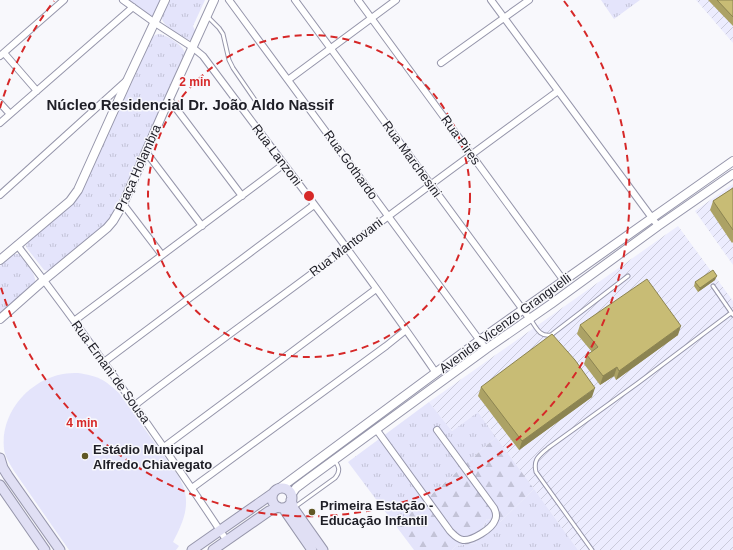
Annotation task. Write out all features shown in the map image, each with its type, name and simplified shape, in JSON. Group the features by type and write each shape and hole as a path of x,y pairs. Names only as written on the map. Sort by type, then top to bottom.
{"main road":[{"path":"0,458 8,476 60,550"},
{"path":"0,485 45,550"},
{"name":"Avenida Vicenzo Granguelli","path":"192,550 280,488"},
{"path":"280,488 286,488 290,492 292,501 323,550"},
{"path":"272,494 272,500 275,505 280,507 312,550"},
{"name":"Avenida Vicenzo Granguelli","path":"213,550 269,510 288,505 292,501"}],"street":[{"path":"37,91 2,55 64,0"},
{"name":"Rua Lanzoni","path":"123,0 203,56 314,204 436,373"},
{"path":"0,260 70,201 78,190 165,0"},
{"name":"Praça Holambra","path":"0,319 114,221 214,0"},
{"name":"Rua Gothardo","path":"229,0 486,349"},
{"name":"Rua Marchesini","path":"295,0 529,318"},
{"name":"Rua Pires","path":"358,0 564,281"},
{"path":"288,80 396,0"},
{"path":"491,0 658,226"},
{"path":"441,63 529,0"},
{"path":"0,122 133,7"},
{"path":"0,195 128,79"},
{"name":"Rua Mantovani","path":"135,405 471,154 558,91"},
{"path":"169,99 242,196"},
{"path":"0,103 10,114"},
{"path":"146,152 202,226"},
{"name":"Avenida Vicenzo Granguelli","path":"280,488 480,340 733,161"},
{"path":"74,321 284,164"},
{"path":"720,171 726,179"},
{"name":"Avenida Vicenzo Granguelli","path":"292,501 296,488 529,318 558,299 658,226 733,174"},
{"path":"123,204 162,255"},
{"path":"104,362 314,204"},
{"name":"Rua Ernani de Sousa","path":"18,245 135,405 227,541"},
{"path":"164,447 376,290"},
{"path":"192,488 406,330"},
{"path":"376,429 450,531 457,538 468,540 487,530 495,521 496,513 494,508 437,430"}],"lane":[{"path":"207,15 219,28 233,68 255,100"},
{"path":"676,201 682,210"},
{"path":"529,318 540,333 546,336 551,335 628,276"},
{"path":"592,550 536,472 536,460 539,455 548,448 732,314 713,286"},
{"path":"292,501 299,504 335,478 338,475 339,467 334,460"}],"shaded area":[{"path":"696,0 733,0 733,43"},
{"path":"733,184 733,265 695,211"},
{"path":"678,226 733,301 733,550 578,550 478,412 452,431 429,402"}],"green space":[{"path":"128,0 160,0 152,18"},
{"path":"170,0 205,0 193,26 196,33 190,40 172,30 163,21 162,18"},
{"path":"601,0 640,0 614,19"},
{"path":"159,34 174,41 184,50 185,53 117,204 109,220 105,224 54,269 50,271 44,270 26,247 27,244 29,240 72,204 80,195 152,38"},
{"path":"15,254 19,254 31,270 35,284 0,315 0,266"},
{"name":"Estádio Municipal Alfredo Chiavegato","path":"78,373 91,375 100,379 109,384 119,393 179,477 185,492 186,506 181,524 173,542 179,546 176,550 69,550 9,463 4,449 4,436 12,411 19,400 39,383 51,377"},
{"path":"429,402 452,431 478,412 496,437 396,526 348,462"},
{"path":"496,437 534,489 500,522 487,519 483,527 483,536 479,537 476,543 456,546 452,550 414,550 396,526"},
{"path":"534,489 578,550 452,550 456,546 476,543 487,519 500,522"}],"building":[{"path":"717,0 733,0 733,17"},
{"path":"733,188 733,230 713,201"},
{"path":"713,270 717,276 700,288 695,282"},
{"path":"647,279 681,326 619,371 617,367 603,376 587,355 598,347 580,325"},
{"path":"552,334 575,360 595,388 522,441 481,387"}],"place":[{"name":"Estádio Municipal Alfredo Chiavegato","path":"85,456"},
{"name":"Primeira Estação - Educação Infantil","path":"312,512"}],"district":[{"name":"Núcleo Residencial Dr. João Aldo Nassif","path":"190,104"}]}
